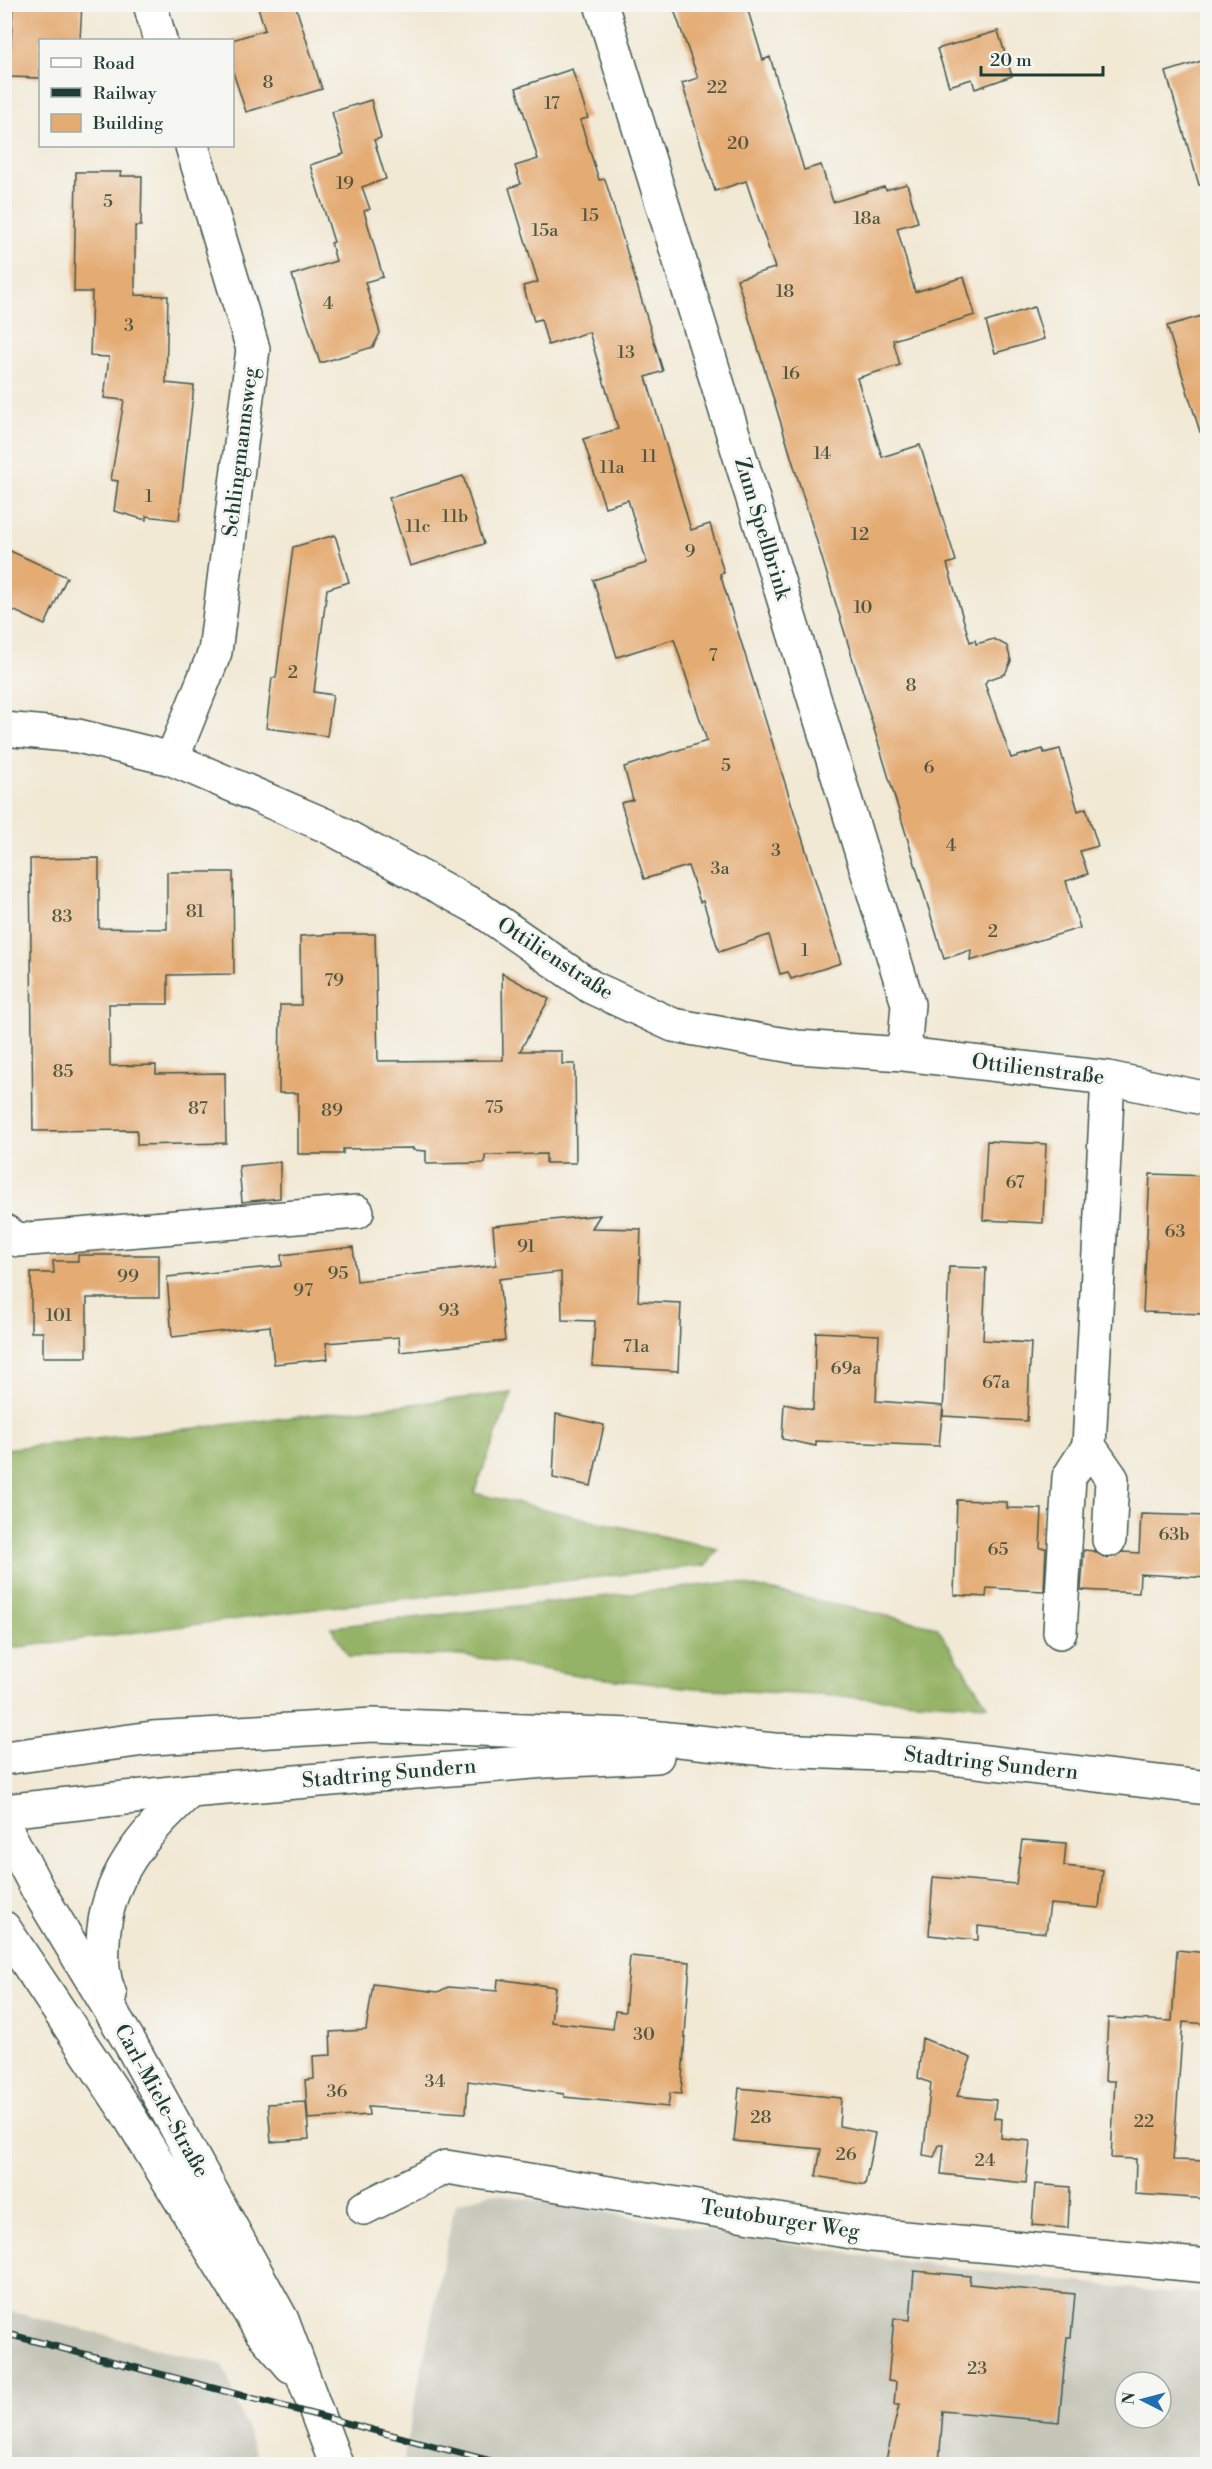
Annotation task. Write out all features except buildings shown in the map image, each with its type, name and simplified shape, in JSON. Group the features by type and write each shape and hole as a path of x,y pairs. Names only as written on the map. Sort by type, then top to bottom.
{"street":[{"path":"150,4 160,39"},
{"name":"Zum Spellbrink","path":"601,4 908,1004 903,1054"},
{"name":"Schlingmannsweg","path":"172,759 215,652 254,349 192,147"},
{"name":"Ottilienstraße","path":"4,729 78,736 172,759 327,826 478,908 591,987 673,1025 797,1047 903,1054 1108,1078 1208,1099"},
{"path":"1060,1632 1069,1477 1089,1446 1108,1078"},
{"path":"4,1231 18,1240 357,1212"},
{"path":"1089,1446 1112,1479 1109,1540"},
{"name":"Stadtring Sundern","path":"4,1758 152,1738 373,1725 631,1735 774,1750 935,1756 1208,1788"},
{"name":"Stadtring Sundern","path":"4,1811 190,1791 545,1761 774,1750"},
{"path":"129,2042 102,1976 103,1925 121,1870 156,1822 190,1791"},
{"name":"Carl-Miele-Straße","path":"4,1825 39,1892 129,2042 282,2320 336,2464"},
{"name":"Carl-Miele-Straße","path":"4,1928 126,2111 261,2331 306,2383"},
{"name":"Teutoburger Weg","path":"364,2208 446,2167 871,2235 1208,2266"}],"shaded area":[{"path":"492,2193 870,2257 1168,2293 1207,2294 1207,2464 406,2464 404,2456 455,2204"},
{"path":"5,2310 223,2365 260,2464 5,2464"}],"green space":[{"path":"512,1393 474,1493 718,1549 707,1565 338,1606 5,1649 5,1449"},
{"path":"732,1582 937,1627 987,1705 695,1688 588,1677 462,1655 349,1657 331,1627"}],"railway":[{"path":"4,2333 502,2464"}]}
